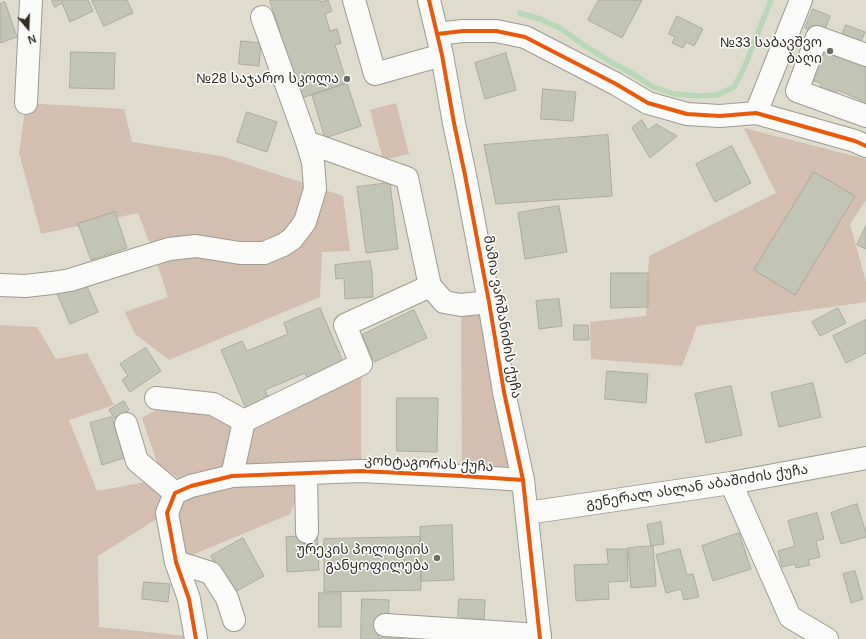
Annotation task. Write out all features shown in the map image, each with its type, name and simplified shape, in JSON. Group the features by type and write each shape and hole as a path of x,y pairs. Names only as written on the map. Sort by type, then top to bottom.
{"street":[{"path":"26,103 31,0"},
{"path":"354,0 375,74 440,45 463,31 496,31 525,38 616,84 648,103 687,114 720,116 756,113 855,141 866,146"},
{"name":"მამია ვარშანიძის ქუჩა","path":"430,0 489,302 504,392 523,480 540,637"},
{"path":"756,113 801,0"},
{"path":"0,285 25,286 70,280 169,249 196,246 240,253 264,253 283,245 292,239 305,222 315,189 313,162 262,16"},
{"path":"866,55 817,37 797,91 866,116"},
{"path":"307,142 407,178 430,286 444,302 461,306 489,302"},
{"path":"244,421 361,364 345,325 430,286"},
{"path":"156,398 213,404 244,421"},
{"path":"232,476 244,421"},
{"path":"126,424 137,461 175,493 166,513 176,562 189,599 196,639"},
{"name":"გენერალ ასლან აბაშიძის ქუჩა","path":"527,513 732,483 866,458"},
{"name":"კოხტაგორას ქუჩა","path":"175,493 191,486 232,476 361,471 523,480"},
{"path":"306,474 307,532"},
{"path":"732,483 790,617 827,639"},
{"path":"176,562 211,573 227,598 234,620"},
{"path":"384,626 540,637"}],"shaded area":[{"path":"26,103 124,109 132,142 221,156 343,196 350,251 322,252 320,297 169,360 135,334 125,312 168,297 154,254 138,213 41,234 19,153"},
{"path":"396,103 409,154 383,160 370,110"},
{"path":"744,128 866,159 866,200 850,224 866,282 866,302 697,326 682,366 591,359 590,322 646,316 649,256 776,193"},
{"path":"489,302 523,480 462,476 461,305"},
{"path":"0,325 37,327 56,359 87,353 114,405 69,420 97,491 146,482 191,486 158,465 142,418 174,400 244,421 361,364 361,471 306,474 290,514 176,562 166,513 98,556 99,627 196,637 196,639 0,639"}],"building":[{"path":"52,0 88,0 93,11 70,22 62,3 55,7"},
{"path":"92,0 127,0 133,13 104,26"},
{"path":"270,0 320,0 321,2 328,0 332,11 325,14 330,31 337,29 341,43 335,45 347,83 302,98"},
{"path":"599,0 642,0 622,38 588,20"},
{"path":"5,2 17,37 0,43 0,4"},
{"path":"813,9 830,16 823,35 805,28"},
{"path":"677,16 703,29 694,46 686,42 683,48 672,43 675,37 669,34"},
{"path":"846,25 865,32 858,48 840,40"},
{"path":"241,41 261,43 259,66 239,64"},
{"path":"820,46 866,64 866,116 856,112 861,100 837,90 836,93 820,87 822,84 807,78"},
{"path":"71,52 115,53 114,89 70,88"},
{"path":"506,53 516,90 485,99 475,63"},
{"path":"347,83 361,126 325,138 312,95"},
{"path":"543,89 576,92 573,121 541,119"},
{"path":"247,112 277,122 267,152 237,142"},
{"path":"642,120 648,130 656,124 677,136 650,158 632,128"},
{"path":"608,135 612,196 496,204 484,145"},
{"path":"732,146 751,183 715,202 696,164"},
{"path":"814,172 855,196 795,295 754,270"},
{"path":"390,183 398,249 366,253 357,187"},
{"path":"559,206 567,252 525,259 518,213"},
{"path":"115,212 127,248 91,260 78,224"},
{"path":"866,226 866,249 857,245"},
{"path":"370,261 373,297 345,299 344,278 336,279 335,265"},
{"path":"611,273 648,273 648,307 611,308"},
{"path":"84,279 98,312 70,324 56,291"},
{"path":"559,299 562,326 539,329 536,301"},
{"path":"320,308 346,369 310,384 305,373 265,390 270,401 247,411 221,350 242,341 247,351 288,334 284,323"},
{"path":"838,308 846,323 820,336 812,322"},
{"path":"414,310 427,338 374,362 362,335"},
{"path":"866,320 866,353 846,363 833,336"},
{"path":"574,325 588,325 589,340 574,340"},
{"path":"146,348 161,371 130,392 122,380 128,376 120,364"},
{"path":"607,371 648,374 646,403 605,399"},
{"path":"813,383 821,417 779,427 771,393"},
{"path":"731,386 742,435 706,443 695,394"},
{"path":"397,398 438,398 437,452 397,451"},
{"path":"124,401 129,410 115,419 109,410"},
{"path":"112,417 124,458 102,465 90,423"},
{"path":"857,504 866,537 841,544 831,513"},
{"path":"817,513 824,539 816,541 820,557 808,560 810,565 796,568 795,564 782,567 778,551 795,546 788,521"},
{"path":"661,522 664,544 651,546 647,525"},
{"name":"ურეკის პოლიციის განყოფილება","path":"452,525 454,580 421,581 420,527"},
{"path":"739,533 751,569 713,581 702,546"},
{"path":"317,536 319,570 287,572 286,537"},
{"path":"420,537 421,590 324,592 324,539"},
{"path":"243,538 264,576 231,594 211,556"},
{"path":"653,546 656,586 631,588 628,548"},
{"path":"607,549 627,549 628,581 608,582 609,599 576,601 574,565 608,564"},
{"path":"680,549 687,575 693,574 699,597 684,600 681,589 666,593 656,555"},
{"path":"855,571 863,599 851,603 843,574"},
{"path":"144,582 170,584 168,602 142,599"},
{"path":"319,593 341,593 341,627 319,627"},
{"path":"362,599 389,600 388,634 476,639 361,639"},
{"path":"459,599 485,600 484,623 458,622"}],"waterway":[{"path":"520,13 540,19 560,28 585,46 653,87 675,94 699,96 717,95 734,87 744,68 771,0"}],"cycle path":[{"path":"429,0 442,55 489,302 504,392 523,480 540,639"},
{"path":"437,34 463,31 496,31 525,37 616,84 648,103 687,114 720,116 756,113 855,141 866,146"},
{"path":"196,639 189,599 176,562 167,513 175,493 191,486 232,476 361,471 523,480"}],"place":[{"name":"№33 საბავშვო ბაღი","path":"830,51"},
{"name":"№28 საჯარო სკოლა","path":"347,79"},
{"name":"ურეკის პოლიციის განყოფილება","path":"437,558"}]}
